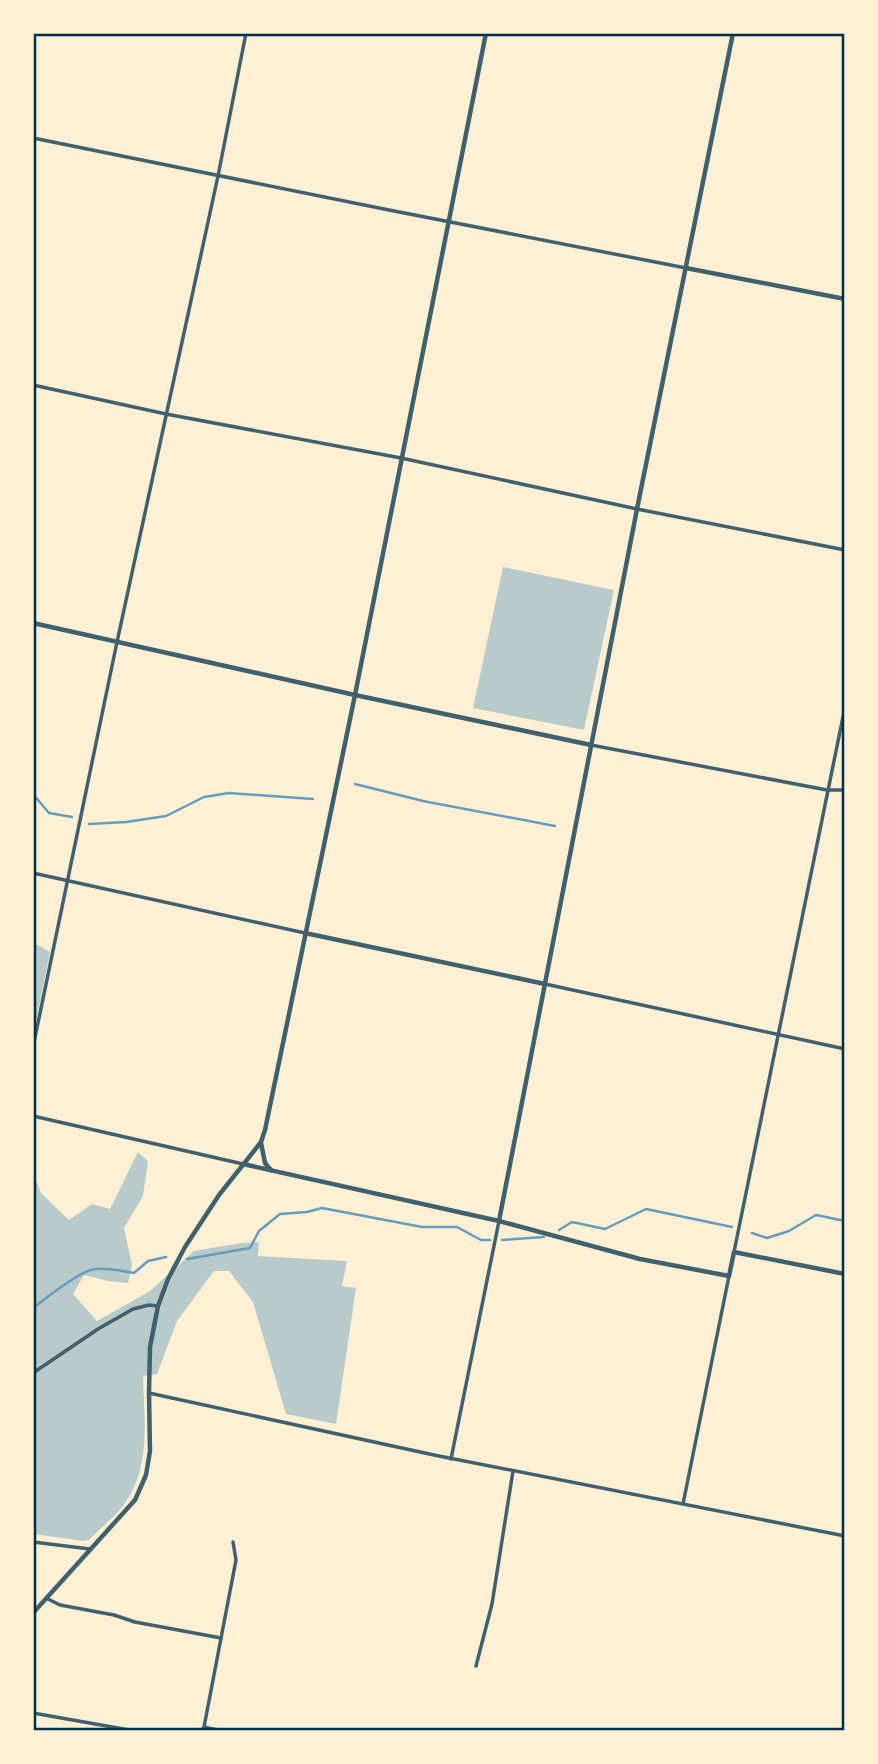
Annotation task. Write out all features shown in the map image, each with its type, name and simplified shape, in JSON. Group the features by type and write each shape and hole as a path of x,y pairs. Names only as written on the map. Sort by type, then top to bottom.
{"street":[{"path":"33,1047 246,33"},
{"path":"33,1613 135,1500 146,1475 150,1451 150,1347 168,1279 185,1247 219,1195 261,1142 265,1130 355,695 486,33"},
{"path":"452,1458 733,33"},
{"path":"33,138 845,299"},
{"path":"33,385 845,550"},
{"path":"33,623 591,745 827,790 845,790"},
{"path":"683,1504 845,708"},
{"path":"33,873 845,1049"},
{"path":"33,1116 499,1221 640,1259 729,1276"},
{"path":"261,1142 265,1163 271,1170"},
{"path":"734,1252 845,1274"},
{"path":"33,1373 132,1309 159,1306"},
{"path":"149,1393 513,1471 845,1536"},
{"path":"476,1666 492,1604 513,1471"},
{"path":"33,1542 90,1549"},
{"path":"222,1731 203,1729 236,1560 233,1542"},
{"path":"46,1598 60,1605 221,1638"},
{"path":"33,1713 135,1731"}],"shaded area":[{"path":"503,567 614,590 584,730 473,708"},
{"path":"33,942 50,952 33,1036"},
{"path":"138,1152 148,1161 143,1196 124,1228 132,1265 128,1283 84,1275 73,1294 97,1321 150,1291 194,1251 241,1243 259,1242 258,1256 347,1261 342,1286 356,1288 336,1424 286,1414 253,1302 229,1271 214,1271 177,1321 157,1374 143,1376 143,1456 135,1486 123,1505 89,1540 33,1534 33,1173 41,1193 69,1220 92,1204 110,1209"}],"waterway":[{"path":"355,784 423,801 555,826"},
{"path":"89,824 166,816 204,797 229,793 313,799"},
{"path":"33,794 49,813 72,817"},
{"path":"187,1259 250,1248 259,1231 280,1214 322,1208 422,1227 457,1227 481,1240 490,1240"},
{"path":"559,1230 572,1222 605,1229 646,1209 732,1227"},
{"path":"752,1233 767,1238 789,1231 816,1215 845,1221"},
{"path":"502,1240 544,1237"},
{"path":"33,1308 81,1274 95,1269 134,1273 148,1261 166,1257"}]}
